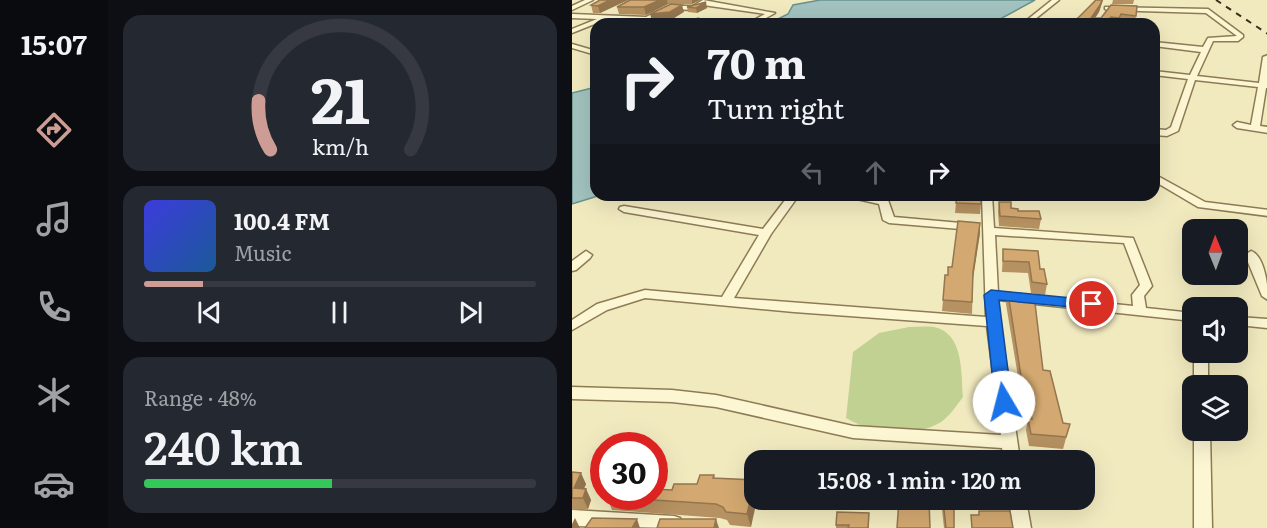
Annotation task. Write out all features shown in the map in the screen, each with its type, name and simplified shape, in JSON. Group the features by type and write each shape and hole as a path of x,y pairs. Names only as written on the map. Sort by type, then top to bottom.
{"street":[{"path":"572,8 590,0"},
{"path":"649,18 682,0"},
{"path":"1033,18 1056,0"},
{"path":"671,7 694,8 705,1 772,13 762,18"},
{"path":"1102,17 1108,4 1208,11 1241,36 1238,39 1212,38 1192,78 1175,129 1167,133 1160,132"},
{"path":"572,16 604,18 621,9"},
{"path":"573,30 590,23"},
{"path":"1160,45 1206,50"},
{"path":"572,46 590,51"},
{"path":"1255,128 1265,86 1267,57"},
{"path":"1160,74 1265,86"},
{"path":"1237,125 1268,130"},
{"path":"1160,180 1202,205 1268,213"},
{"path":"725,302 766,233 790,201"},
{"path":"879,201 884,202 889,220 1129,240 1146,286 1138,295 1140,309"},
{"path":"987,201 993,322 1010,450"},
{"path":"624,209 766,233"},
{"path":"572,267 586,255"},
{"path":"1251,255 1268,296"},
{"path":"572,326 602,307 645,294 993,322"},
{"path":"991,295 1182,315"},
{"path":"1248,322 1268,324"},
{"path":"572,393 672,396 716,401 853,432 1009,442"},
{"path":"1202,441 1203,528"},
{"path":"1019,510 1022,528"},
{"path":"572,518 647,525 690,525"}],"green space":[{"path":"909,327 934,327 951,337 959,355 963,397 944,420 918,431 881,431 846,418 853,352 879,333"}],"water":[{"path":"820,0 1035,0 1002,18 780,18 788,14 793,5"},
{"path":"590,88 590,198 572,204 572,93"}],"building":[{"path":"600,0 610,0 598,6 591,5"},
{"path":"630,0 660,0 644,7 617,7"},
{"path":"1096,0 1102,0 1091,18 1078,18"},
{"path":"706,2 696,8 687,7"},
{"path":"671,4 682,5 670,12 650,14"},
{"path":"1111,5 1137,6 1136,16 1121,14 1119,18 1101,18"},
{"path":"956,201 981,201 981,204 956,203"},
{"path":"999,202 1011,202 1011,208 1018,209 1018,211 1039,211 1041,219 1000,216"},
{"path":"958,221 980,223 973,272 972,302 943,300 945,275 948,275 948,267 952,267"},
{"path":"1003,249 1038,251 1040,269 1044,269 1047,284 1032,282 1029,262 1003,261"},
{"path":"1008,293 1034,295 1043,370 1050,371 1063,423 1070,424 1066,437 1031,434 1028,419 1032,419 1027,389 1023,389"},
{"path":"572,472 581,473 574,488 586,489 583,498 572,498"},
{"path":"700,475 744,479 744,510 748,510 747,514 726,512 723,507 716,504 668,501 668,490 672,490 674,484 697,484"},
{"path":"898,510 929,510 930,528 897,528"},
{"path":"944,510 954,510 954,528 946,528"},
{"path":"979,511 1010,511 1013,528 972,528 971,515 979,515"},
{"path":"837,512 869,513 868,528 848,528 849,525 836,525"},
{"path":"592,518 637,519 632,528 585,528"},
{"path":"660,519 716,519 714,528 657,528"}],"railway":[{"path":"1216,0 1268,34"}],"route":[{"path":"1004,402 991,295 1092,304"}]}
